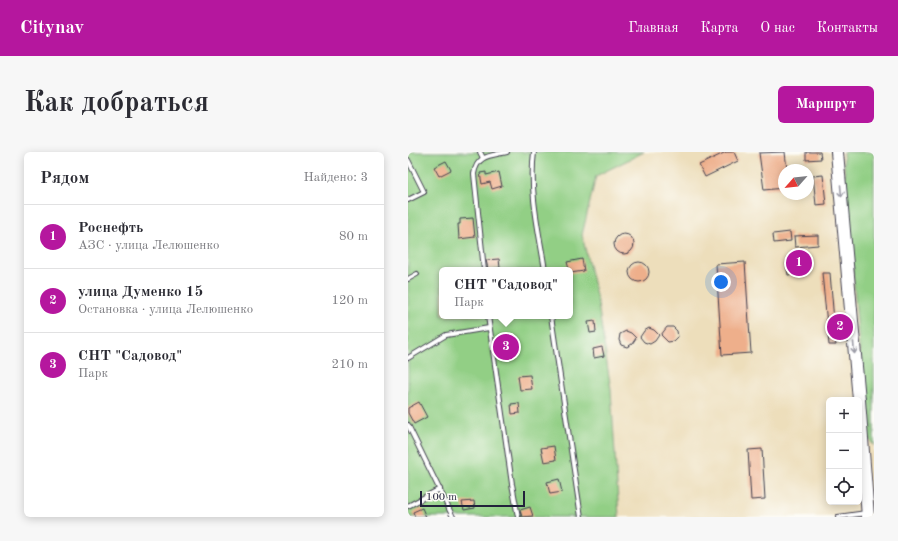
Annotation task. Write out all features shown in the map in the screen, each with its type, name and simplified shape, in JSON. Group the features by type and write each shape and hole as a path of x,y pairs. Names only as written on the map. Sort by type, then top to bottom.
{"street":[{"path":"837,152 859,397"},
{"path":"862,437 874,453"},
{"path":"862,437 870,490 868,515"}],"lane":[{"path":"480,152 483,158"},
{"path":"484,267 474,174 476,165 483,158 506,152"},
{"path":"534,152 532,167 544,267"},
{"path":"408,160 424,192 408,200"},
{"path":"408,279 417,274"},
{"path":"488,319 518,517"},
{"path":"551,319 581,517"},
{"path":"408,358 446,335 490,328"},
{"path":"408,425 453,517"},
{"path":"408,506 440,489"},
{"path":"838,517 868,515"}],"green space":[{"path":"408,152 644,152 596,176 582,235 598,304 611,390 619,517 408,517"},
{"path":"843,152 874,152 874,446 869,439 866,430"}],"building":[{"path":"726,152 734,152 738,161 705,177 699,165"},
{"path":"785,152 786,164 778,164 778,189 764,190 759,153"},
{"path":"806,152 820,152 821,159 806,160"},
{"path":"446,161 451,170 439,176 434,167"},
{"path":"486,172 486,175 499,172 502,186 492,189 490,182 482,184 480,173"},
{"path":"823,175 826,204 816,205 814,176"},
{"path":"473,218 475,237 459,239 458,224 460,224 460,219"},
{"path":"790,232 791,241 774,243 773,234"},
{"path":"624,234 631,237 634,244 631,251 624,254 617,251 614,244 617,237"},
{"path":"818,235 818,245 795,247 794,236"},
{"path":"499,259 500,267 488,267 486,260"},
{"path":"582,259 584,271 573,273 573,267 568,267 567,262"},
{"path":"805,261 806,273 788,275 786,263"},
{"path":"639,262 646,265 649,272 646,279 639,282 632,279 629,272 632,265"},
{"path":"745,262 751,353 722,355 716,264"},
{"path":"822,273 830,273 836,345 829,345"},
{"path":"595,321 596,332 590,333 588,322"},
{"path":"667,327 673,327 677,331 678,337 674,341 668,342 661,335"},
{"path":"649,328 654,330 659,335 655,341 650,344 644,342 640,337 644,331"},
{"path":"626,331 631,333 636,338 632,344 627,347 621,345 619,340 620,334"},
{"path":"602,347 604,356 594,358 593,349"},
{"path":"530,375 532,389 520,390 518,376"},
{"path":"419,402 427,417 414,424 408,413 408,408"},
{"path":"519,403 520,413 512,414 511,404"},
{"path":"554,446 556,460 544,462 541,448"},
{"path":"762,449 765,499 751,500 748,450"},
{"path":"559,479 562,492 550,494 547,482"},
{"path":"474,501 475,508 464,510 462,502"},
{"path":"530,507 533,516 522,517 520,510"},
{"path":"422,508 426,517 415,517 413,512"}],"place":[{"name":"Роснефть","path":"799,263"},
{"name":"улица Думенко 15","path":"840,327"},
{"name":"СНТ \"Садовод\"","path":"506,347"}]}
